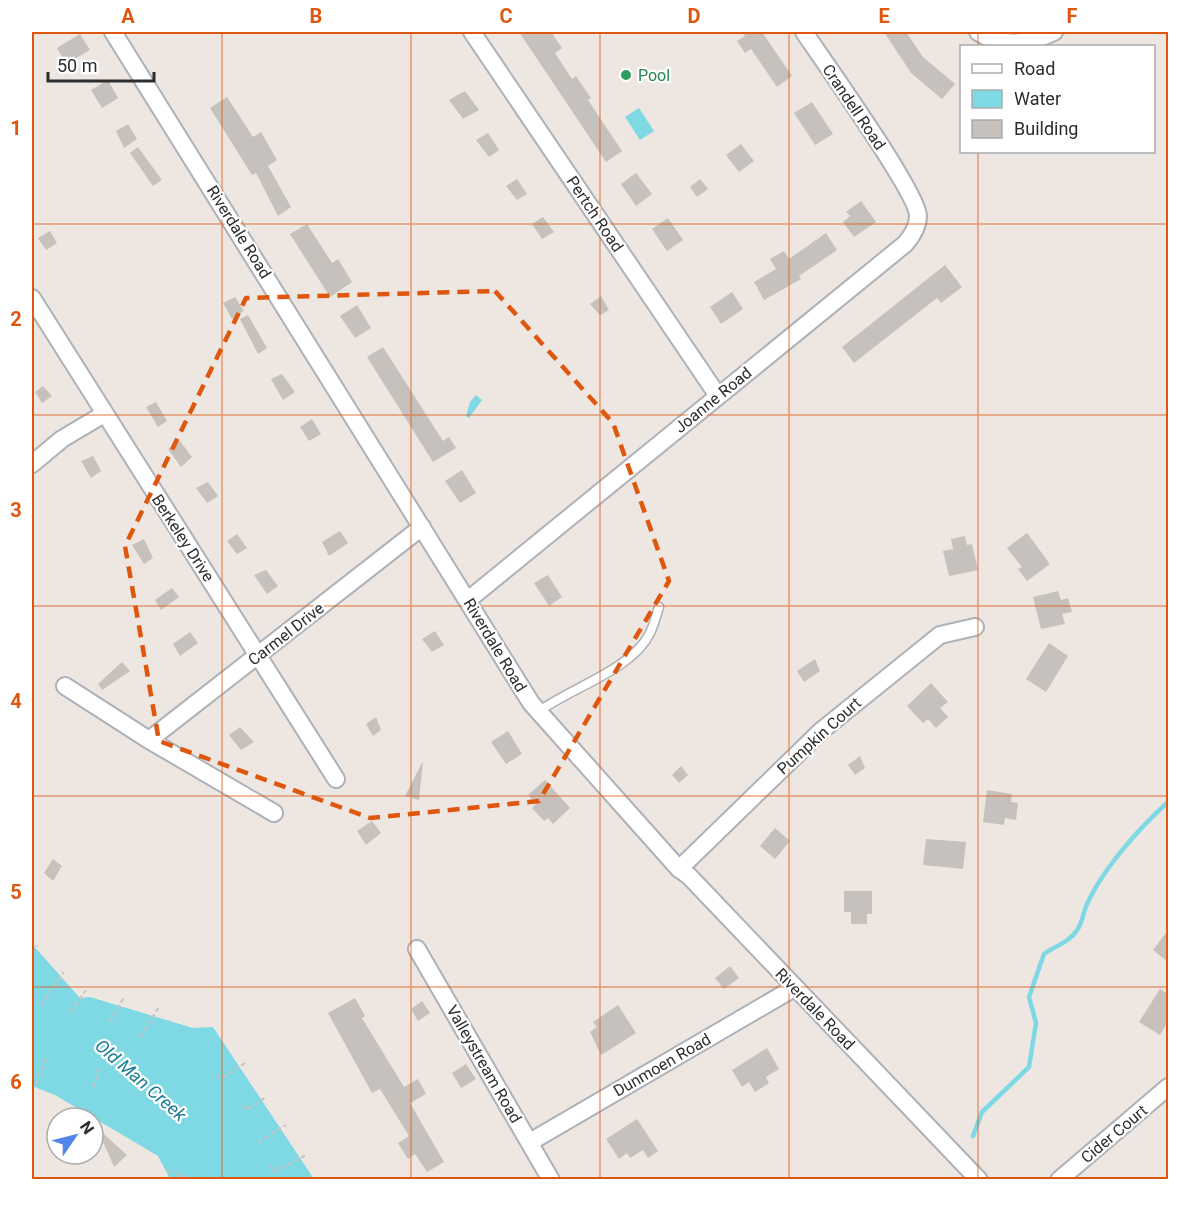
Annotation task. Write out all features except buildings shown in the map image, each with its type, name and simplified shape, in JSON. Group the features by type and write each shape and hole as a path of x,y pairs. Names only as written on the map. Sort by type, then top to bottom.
{"street":[{"name":"Riverdale Road","path":"113,32 538,713 679,869 689,876 979,1179"},
{"name":"Pertch Road","path":"472,32 718,396"},
{"name":"Crandell Road","path":"804,32 904,182"},
{"path":"978,32 991,40 1031,42 1054,32"},
{"name":"Joanne Road","path":"468,600 905,244 915,231 918,214 904,182"},
{"name":"Berkeley Drive","path":"32,298 336,779"},
{"path":"32,464 62,440 104,414"},
{"name":"Carmel Drive","path":"149,740 422,527"},
{"name":"Pumpkin Court","path":"679,869 821,731 940,635 975,627"},
{"path":"65,686 149,740 274,813"},
{"name":"Valleystream Road","path":"417,949 551,1179"},
{"name":"Dunmoen Road","path":"530,1142 794,988"},
{"name":"Cider Court","path":"1059,1179 1168,1087"}],"lane":[{"path":"538,713 557,698 626,662 650,633 659,607"}],"path":[{"path":"32,953 37,945"},
{"path":"41,1005 64,972"},
{"path":"71,1012 86,990"},
{"path":"110,1022 124,997"},
{"path":"140,1037 159,1007"},
{"path":"36,1084 47,1057"},
{"path":"217,1075 220,1079 244,1063"},
{"path":"94,1087 100,1067"},
{"path":"244,1106 247,1110 266,1097"},
{"path":"258,1142 286,1125"},
{"path":"270,1166 274,1172 308,1154"},
{"path":"168,1171 195,1179"}],"highlighted area":[{"path":"495,291 613,423 669,581 539,801 370,818 159,741 125,546 246,298"}],"water":[{"path":"639,108 654,131 640,140 625,117"},
{"path":"476,395 482,400 469,418 466,416 470,402"},
{"name":"Old Man Creek","path":"32,944 80,998 90,997 193,1028 213,1027 314,1179 170,1179 158,1156 105,1125 105,1106 74,1106 55,1095 32,1086"}],"waterway":[{"path":"973,1136 982,1112 1029,1067 1036,1023 1029,997 1044,954 1074,934 1081,924 1086,907 1102,877 1134,836 1168,802"}],"place":[{"name":"Pool","path":"626,75"}]}
